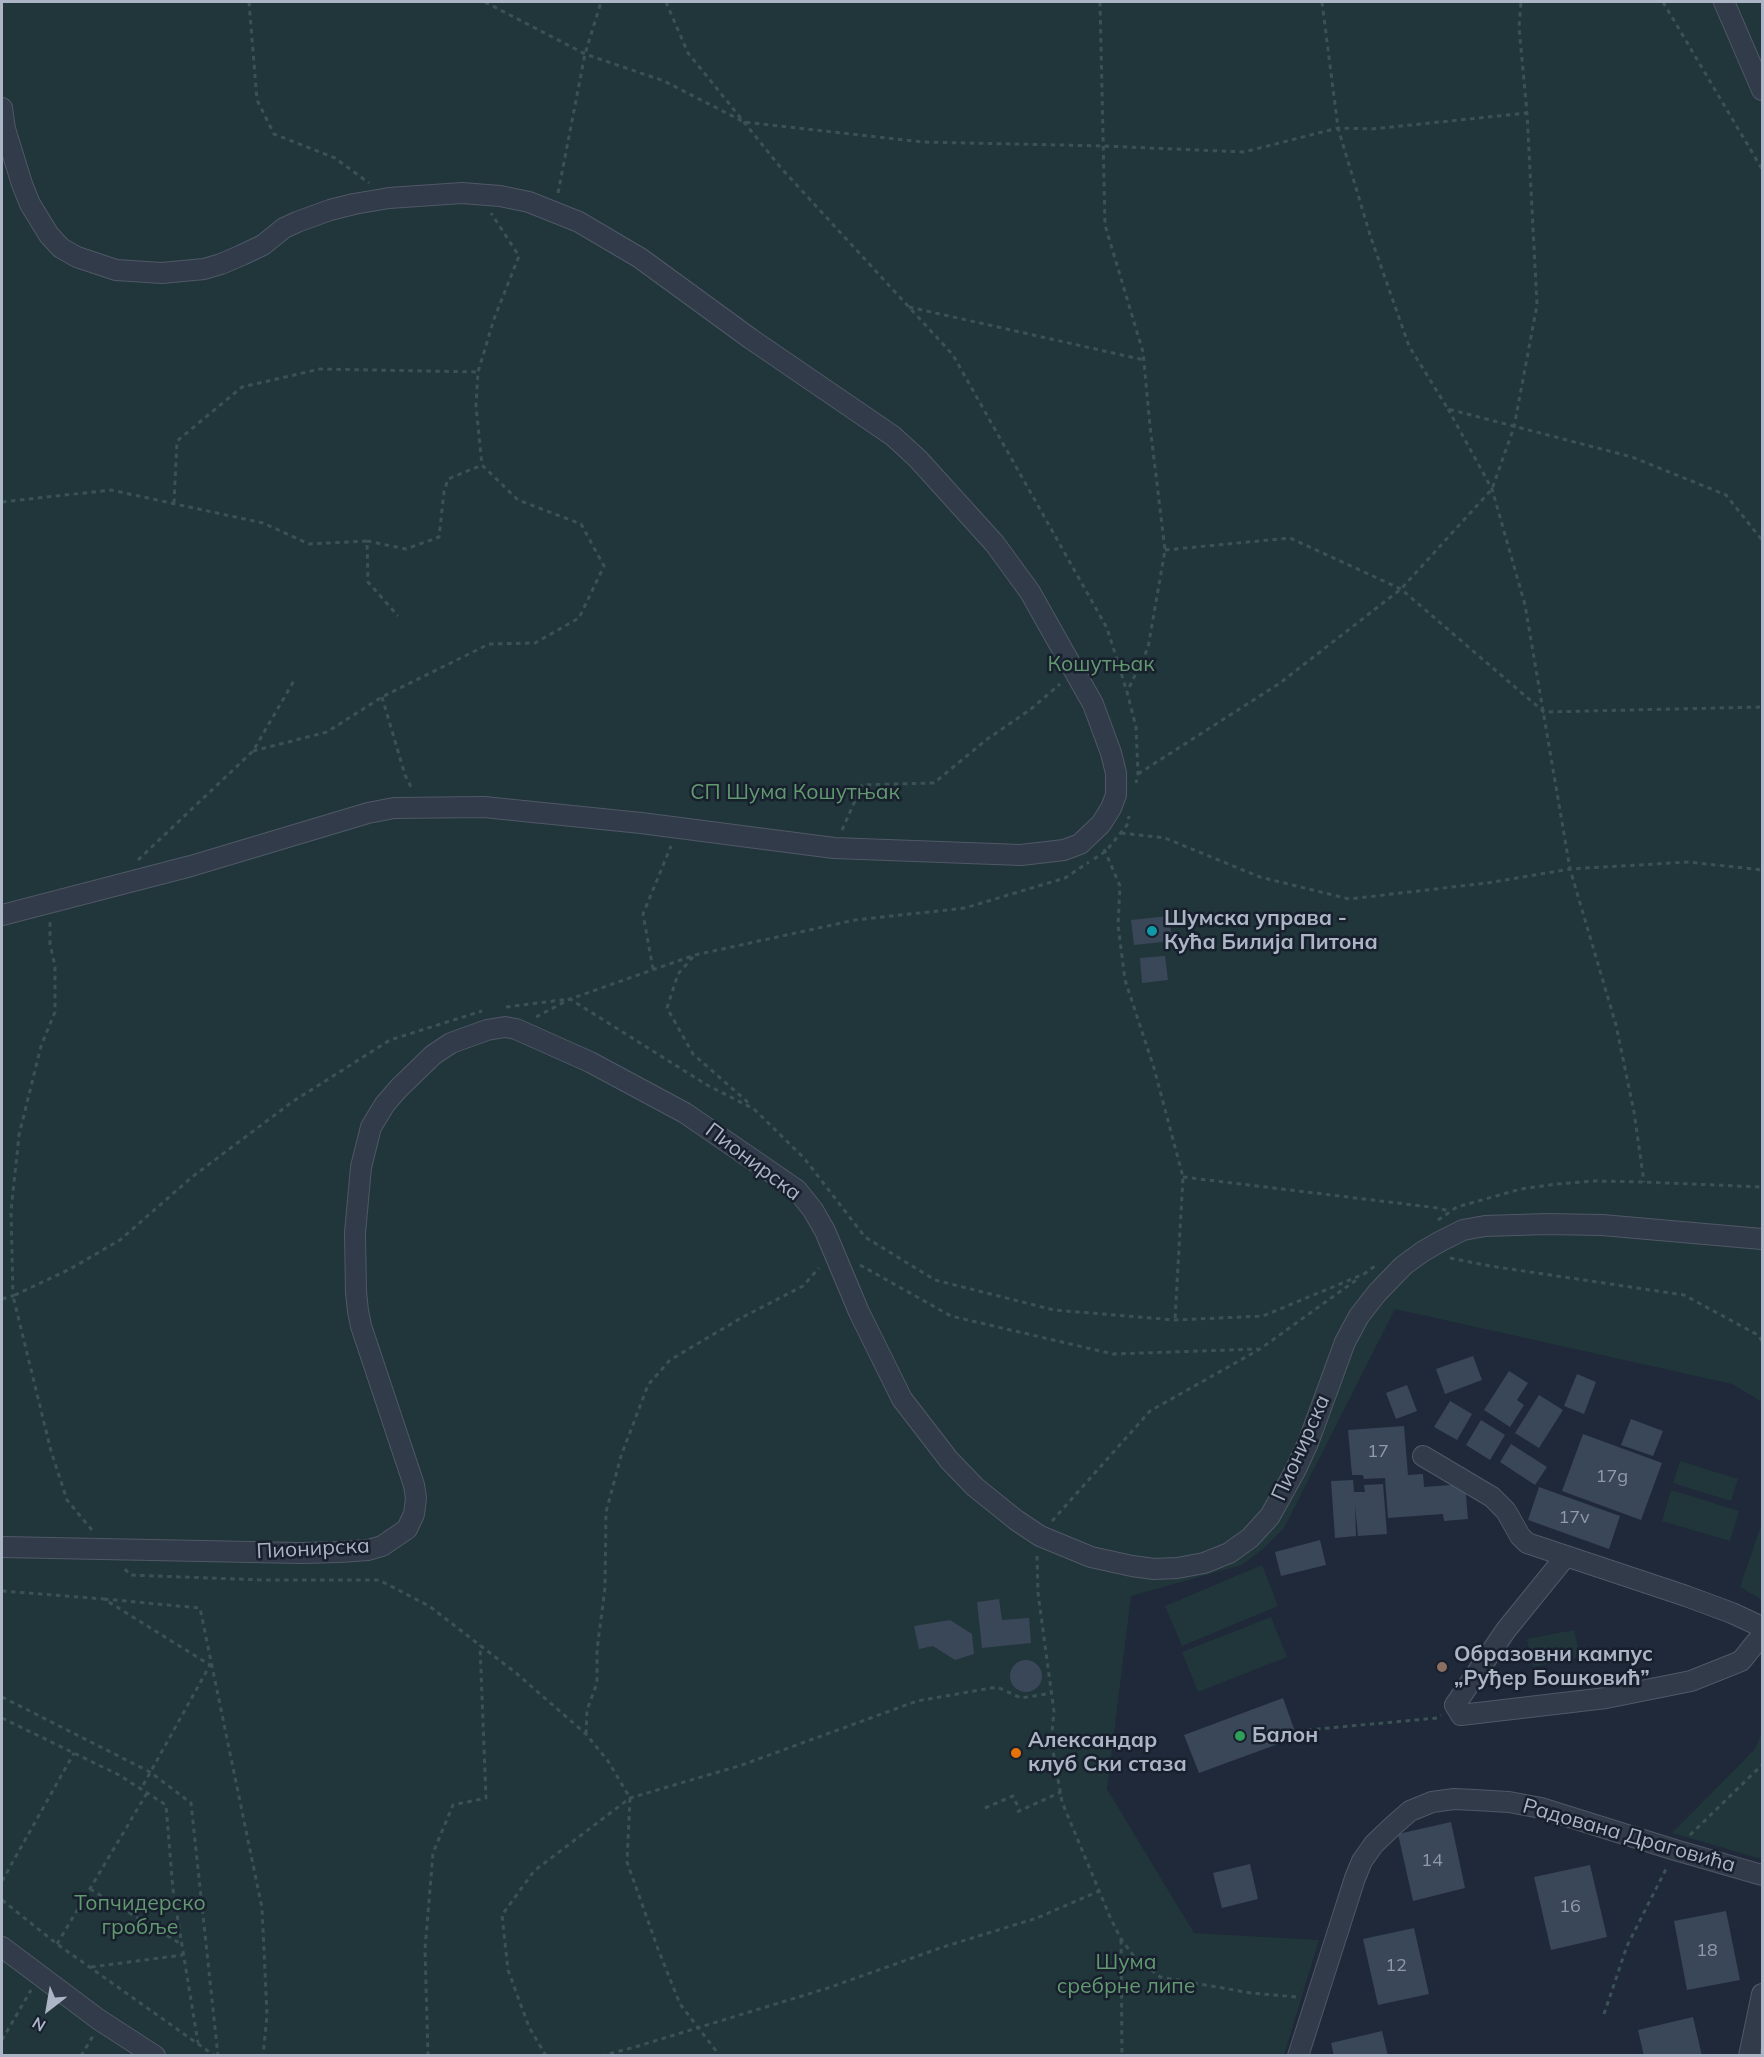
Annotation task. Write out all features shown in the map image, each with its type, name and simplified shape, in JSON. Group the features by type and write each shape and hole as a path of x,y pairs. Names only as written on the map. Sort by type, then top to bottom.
{"street":[{"path":"1724,2 1762,90"},
{"path":"2,108 5,129 22,184 30,204 49,235 61,248 77,257 116,270 162,273 204,269 263,245 284,228 297,222 354,204 389,198 462,193 500,196 529,202 554,211 579,222 640,258 893,436 910,451 995,544 1030,592 1093,704 1116,773 1116,795 1101,824 1080,844 1064,850 1021,855 834,848 484,807 394,808 368,813 191,866 2,915"},
{"name":"Пионирска","path":"2,1547 340,1552 368,1550 382,1546 407,1530 414,1514 416,1498 414,1485 361,1326 356,1293 355,1233 361,1167 371,1127 385,1104 399,1088 433,1055 451,1043 487,1029 504,1027 516,1029 590,1062 685,1113 796,1190 813,1210 834,1250 859,1312 902,1399 949,1460 975,1487 1040,1536 1091,1557 1154,1569 1204,1563 1229,1553 1250,1538 1270,1516 1308,1443 1345,1342 1359,1316 1377,1293 1422,1252 1463,1230 1495,1226 1602,1225 1762,1239"},
{"path":"1423,1456 1492,1497 1506,1511 1520,1536 1527,1543 1695,1599 1762,1627"},
{"path":"1566,1556 1506,1630 1455,1705 1461,1715 1606,1698 1691,1681 1741,1661 1762,1635"},
{"name":"Радована Драговића","path":"1298,2055 1362,1862 1374,1844 1394,1825 1410,1812 1432,1802 1454,1799 1509,1802 1541,1809 1762,1875"},
{"path":"2,1947 98,2019 154,2055"},
{"path":"1749,2055 1762,1995"}],"path":[{"path":"249,2 257,100 274,134 335,158 389,198"},
{"path":"485,2 585,54 664,81 744,122 923,142 1244,152 1338,128 1372,129 1527,113"},
{"path":"554,211 585,54 601,2"},
{"path":"666,2 688,53 781,168 953,355 1107,628 1136,727 1138,774 1136,784"},
{"path":"1100,2 1105,225 1143,352 1165,550 1148,648 1127,692"},
{"path":"1322,2 1338,128 1371,238 1409,346 1449,409 1492,489 1525,604 1570,870 1616,1025 1634,1112 1644,1182"},
{"path":"1138,774 1280,683 1401,589 1492,489 1514,427 1537,305 1527,113 1519,27 1521,2"},
{"path":"1663,2 1762,169"},
{"path":"253,751 327,732 381,697 489,644 535,643 579,618 604,566 581,524 519,500 482,465 476,406 478,372 494,319 519,256 490,211"},
{"path":"909,307 1144,360"},
{"path":"174,503 177,441 243,387 321,369 478,372"},
{"path":"1449,409 1632,457 1726,495 1762,540"},
{"path":"2,502 111,490 263,523 309,544 367,541 406,549 439,537 444,492 448,479 482,465"},
{"path":"1165,550 1290,538 1401,589 1544,712 1762,707"},
{"path":"367,541 368,582 398,616"},
{"path":"834,848 862,785 934,783 986,740 1031,709 1075,672"},
{"path":"136,861 253,751 295,679"},
{"path":"381,697 405,775 421,807"},
{"path":"516,1029 570,999 695,955 855,920 965,908 1065,878 1106,851 1127,825 1129,814"},
{"path":"652,969 643,914 678,828"},
{"path":"1120,832 1165,838 1260,877 1349,899 1487,883 1570,870 1689,862 1762,870"},
{"path":"1106,851 1120,886 1118,925 1125,980 1154,1068 1183,1177 1175,1320"},
{"path":"49,902 50,944 55,966 55,1012 41,1046 19,1135 11,1211 13,1296 51,1451 67,1500 130,1575 263,1580 379,1580 429,1606 516,1672 586,1734 608,1761 630,1798 627,1862 680,2004 720,2055"},
{"path":"695,955 678,974 667,1008 693,1054 754,1108 804,1158 865,1237 935,1280 1054,1310 1175,1320 1263,1316 1364,1274"},
{"path":"499,1008 570,999 707,1085 754,1108"},
{"path":"2,1299 70,1269 120,1240 192,1177 292,1102 390,1040 487,1010"},
{"path":"1183,1177 1450,1211"},
{"path":"1431,1225 1457,1207 1521,1189 1594,1181 1762,1187"},
{"path":"826,1188 828,1198"},
{"path":"586,1734 587,1710 597,1683 597,1650 606,1588 606,1512 621,1456 648,1385 670,1360 741,1318 803,1286 834,1250 951,1316 1113,1354 1260,1349"},
{"path":"1422,1252 1490,1266 1684,1295 1758,1335 1762,1341"},
{"path":"1316,1999 1251,1993 1160,1977 1133,1956 1121,1939 1062,1802 1053,1751 1054,1712 1038,1593 1036,1552 1040,1536 1150,1411 1260,1349 1383,1260"},
{"path":"2,1591 200,1608 262,1908 267,2015 263,2055"},
{"path":"104,1599 210,1665"},
{"path":"428,2055 425,1949 433,1853 453,1805 486,1798 480,1645"},
{"path":"141,1789 210,1665"},
{"path":"546,2055 529,2027 508,1970 502,1915 534,1871 630,1798 742,1765 917,1701 997,1687 1021,1698 1052,1693"},
{"path":"2,1697 150,1772 191,1803 217,2055"},
{"path":"1307,1730 1437,1718 1455,1705"},
{"path":"2,1718 118,1775 166,1805 173,1890 198,2043"},
{"path":"2,1881 74,1753"},
{"path":"1604,2014 1627,1946 1675,1850 1762,1766"},
{"path":"986,1808 1013,1796 1019,1812 1061,1792"},
{"path":"57,1944 147,1793"},
{"path":"90,1889 182,1945"},
{"path":"601,2055 699,2028 828,1988 943,1947 1038,1918 1099,1890"},
{"path":"2,1899 57,1944 217,2055"},
{"path":"1121,1939 1122,2055"},
{"path":"90,1967 184,1955"},
{"path":"2,2040 39,1975"}],"green space":[{"name":"Кошутњак","path":"2,2 1762,2 1762,1402 1732,1384 1395,1309 1284,1528 1263,1549 1242,1565 1131,1596 1107,1789 1194,1933 1319,1940 1284,2055 2,2056"},
{"path":"1680,1461 1738,1479 1731,1501 1673,1483"},
{"path":"1671,1490 1739,1511 1730,1541 1662,1521"},
{"path":"1762,1523 1762,1600 1740,1587"},
{"path":"1262,1565 1278,1606 1182,1646 1165,1606"},
{"path":"1271,1617 1287,1657 1198,1692 1182,1652"},
{"path":"1574,1630 1580,1657 1533,1667 1527,1639"},
{"path":"1762,1733 1762,1859 1672,1833 1755,1749"}],"building":[{"name":"Шумска управа - Кућа Билија Питона","path":"1169,916 1172,941 1134,945 1131,920"},
{"path":"1165,956 1168,980 1142,983 1140,958"},
{"path":"1473,1356 1482,1380 1445,1394 1436,1369"},
{"path":"1509,1371 1528,1383 1517,1400 1524,1405 1510,1427 1484,1410"},
{"path":"1577,1374 1596,1382 1584,1414 1564,1406"},
{"path":"1407,1385 1417,1411 1396,1419 1386,1393"},
{"path":"1539,1395 1563,1410 1539,1448 1515,1433"},
{"path":"1450,1401 1472,1414 1457,1440 1434,1427"},
{"path":"1631,1419 1663,1431 1653,1456 1621,1445"},
{"path":"1481,1420 1505,1435 1490,1460 1466,1445"},
{"path":"1404,1426 1408,1475 1423,1474 1424,1487 1465,1484 1468,1519 1444,1521 1443,1514 1388,1518 1385,1478 1364,1479 1363,1475 1352,1475 1348,1430"},
{"path":"1583,1434 1662,1463 1641,1520 1562,1491"},
{"path":"1511,1444 1547,1467 1535,1485 1500,1462"},
{"path":"1353,1480 1354,1492 1365,1492 1364,1485 1383,1484 1387,1534 1358,1536 1355,1505 1356,1536 1335,1538 1331,1481"},
{"path":"1539,1487 1620,1516 1609,1549 1528,1520"},
{"path":"1320,1540 1326,1565 1281,1576 1275,1552"},
{"path":"999,1599 1002,1620 1029,1618 1031,1643 982,1648 977,1602"},
{"path":"950,1620 972,1634 974,1654 955,1660 933,1646 919,1649 914,1626"},
{"path":"1026,1660 1037,1665 1042,1676 1037,1687 1026,1692 1015,1687 1010,1676 1015,1665"},
{"name":"Балон","path":"1283,1698 1297,1737 1199,1773 1184,1735"},
{"path":"1451,1822 1465,1888 1413,1901 1398,1834"},
{"path":"1250,1864 1258,1899 1222,1908 1213,1873"},
{"path":"1590,1865 1607,1937 1551,1950 1534,1877"},
{"path":"1726,1911 1740,1980 1687,1990 1674,1921"},
{"path":"1414,1928 1429,1994 1378,2005 1363,1939"},
{"path":"1693,2017 1702,2056 1644,2056 1638,2030"},
{"path":"1382,2031 1388,2056 1334,2056 1331,2043"}],"place":[{"name":"Шумска управа - Кућа Билија Питона","path":"1152,931"},
{"name":"Образовни кампус „Руђер Бошковић”","path":"1442,1667"},
{"name":"Балон","path":"1240,1736"},
{"name":"Александар клуб Ски стаза","path":"1016,1753"}],"park label":[{"name":"СП Шума Кошутњак","path":"795,793"},
{"name":"Топчидерско гробље","path":"140,1916"},
{"name":"Шума сребрне липе","path":"1126,1975"}]}
